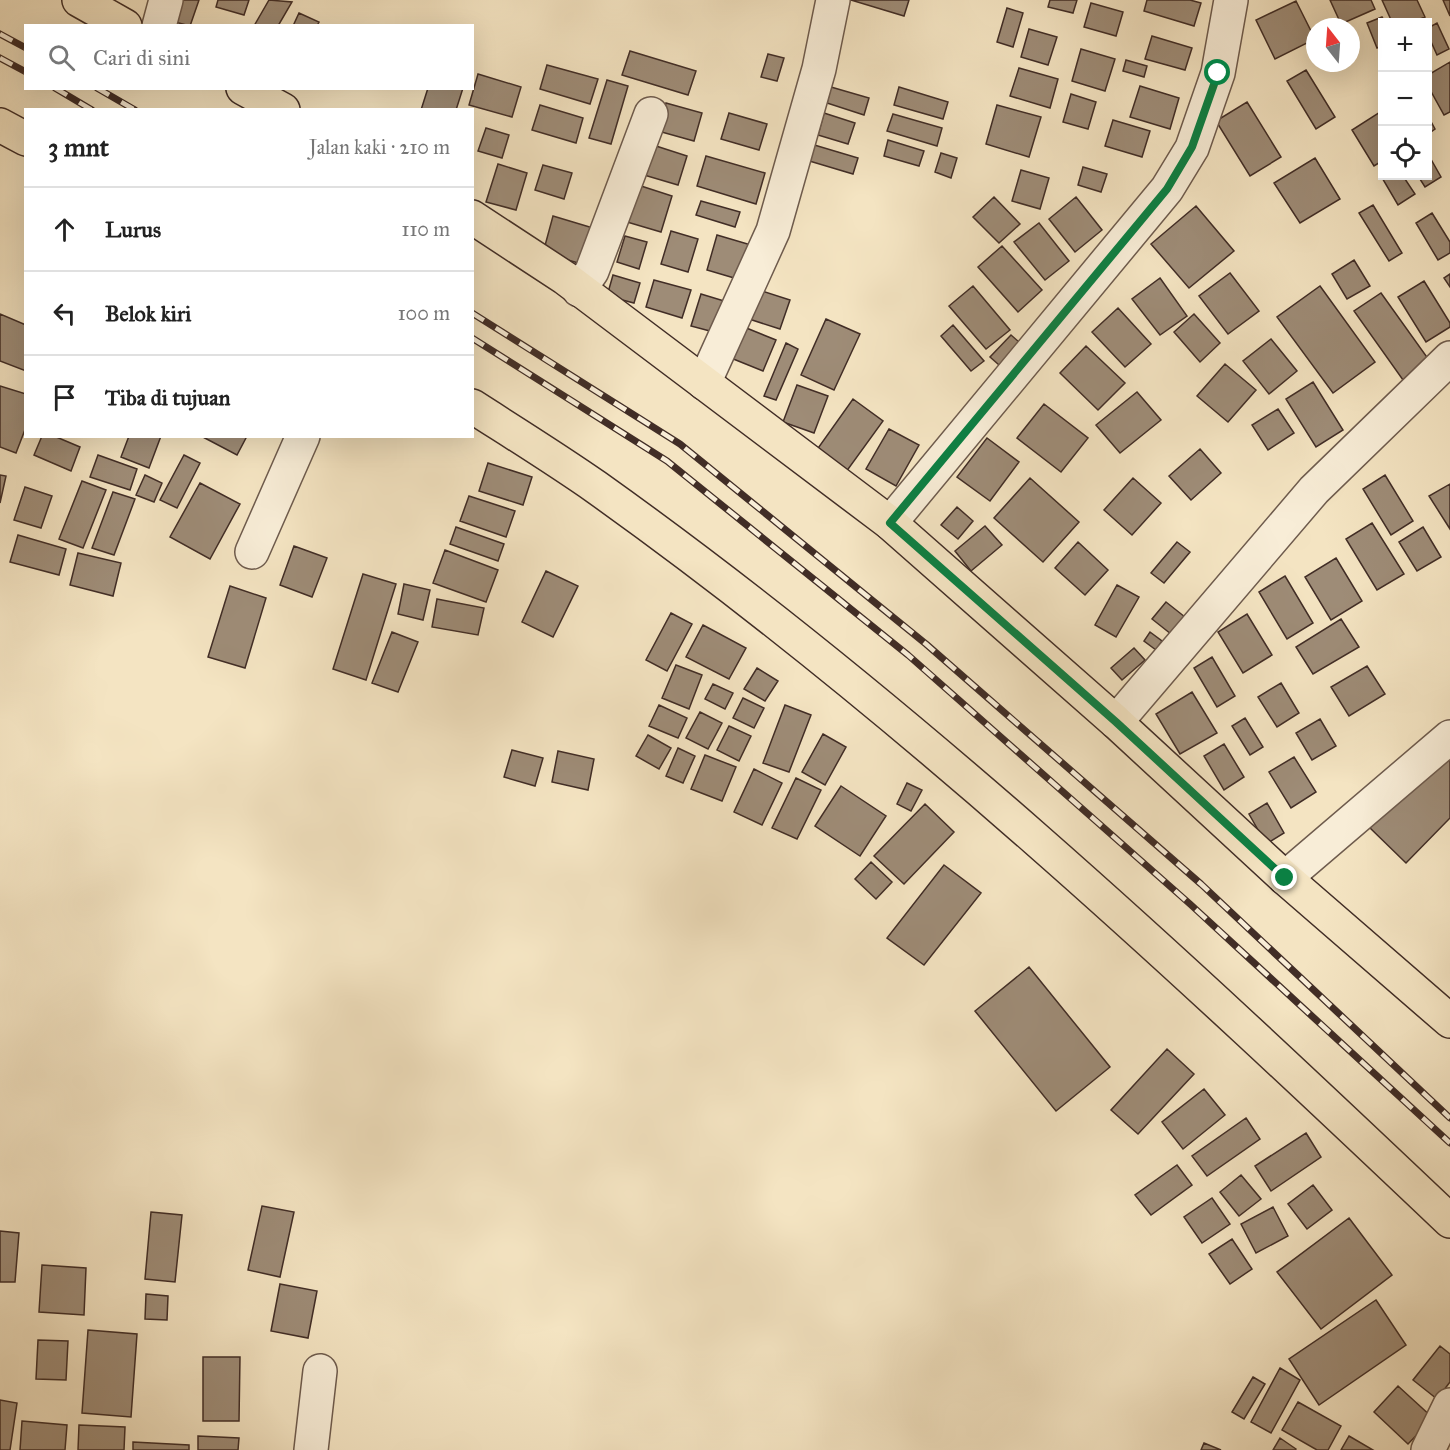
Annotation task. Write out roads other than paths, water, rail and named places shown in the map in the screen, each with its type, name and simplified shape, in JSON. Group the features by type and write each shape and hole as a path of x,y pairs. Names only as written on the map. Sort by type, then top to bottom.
{"main road":[{"path":"79,0 121,24"},
{"path":"247,90 279,108"},
{"path":"0,125 24,138"},
{"path":"474,218 579,290 890,523 1116,722 1285,878 1450,1021"},
{"path":"474,407 595,486 871,699 1026,831 1328,1105 1450,1221"}],"street":[{"path":"160,24 166,0"},
{"path":"704,383 773,231 819,69 833,0"},
{"path":"890,523 1167,189 1192,147 1218,73 1231,0"},
{"path":"579,290 592,271 651,114"},
{"path":"1116,722 1314,490 1450,358"},
{"path":"252,552 302,438"},
{"path":"1285,878 1450,737"},
{"path":"311,1450 320,1371"},
{"path":"1428,1450 1450,1405"}],"railway":[{"path":"0,34 24,47"},
{"path":"0,58 24,71"},
{"path":"58,90 89,108"},
{"path":"100,90 132,108"},
{"path":"474,314 680,444 926,644 1201,884 1450,1118"},
{"path":"474,339 667,461 908,655 1190,904 1450,1143"}]}
